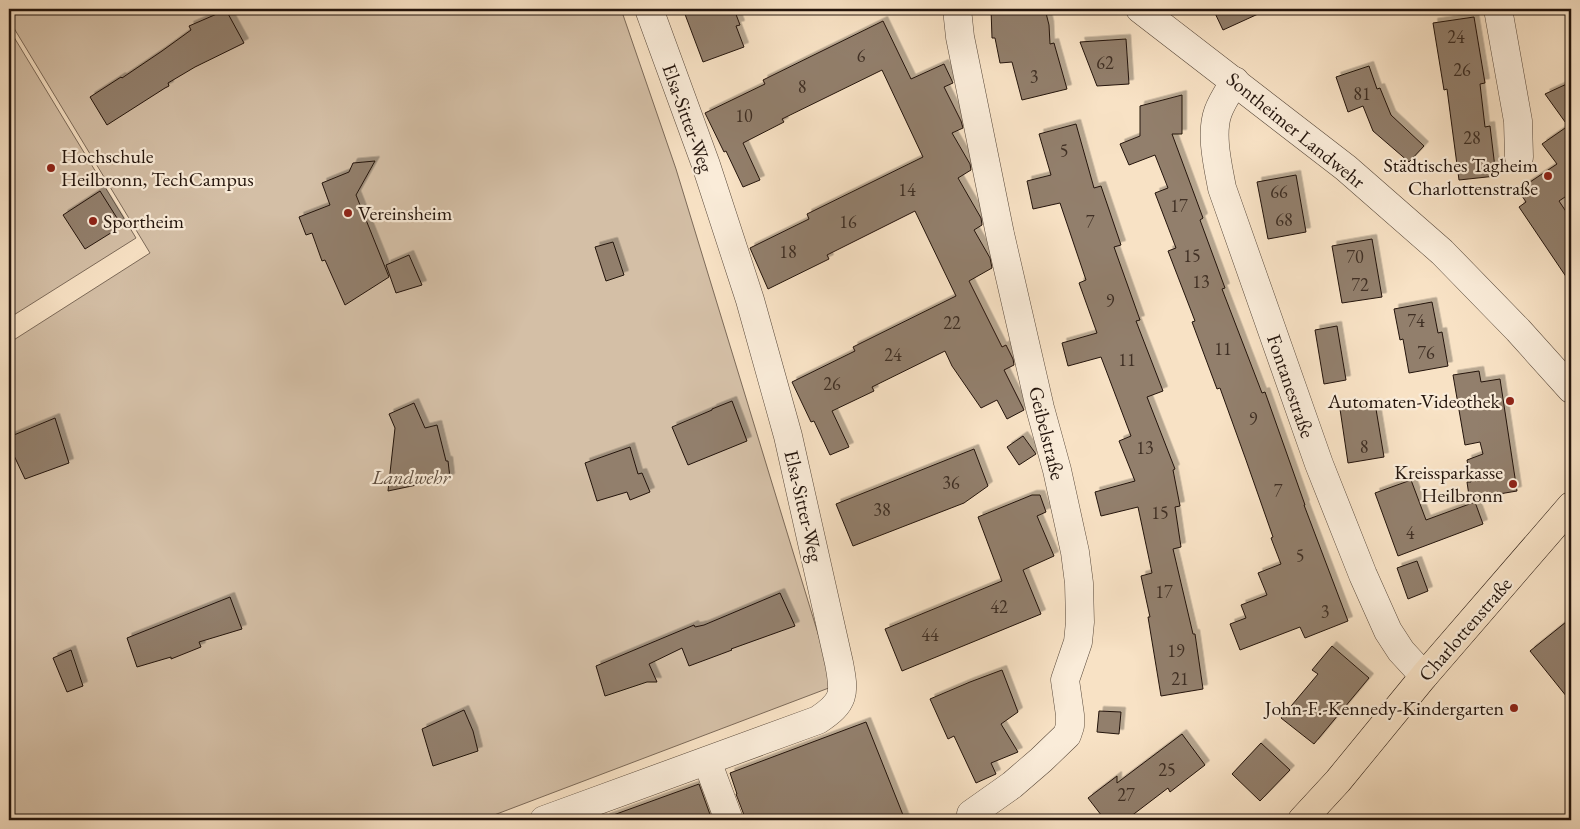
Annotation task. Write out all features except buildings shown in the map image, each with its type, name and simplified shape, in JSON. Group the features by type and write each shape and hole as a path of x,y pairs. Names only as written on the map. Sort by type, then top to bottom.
{"main road":[{"name":"Charlottenstraße","path":"1302,820 1571,506"}],"street":[{"name":"Elsa-Sitter-Weg","path":"544,820 818,720 834,710 842,691 840,671 788,436 750,300 706,165 649,9"},
{"name":"Geibelstraße","path":"957,9 960,37 1000,234 1075,552 1079,583 1080,622 1078,642 1065,680 1070,715 1070,726 1067,735 1012,785 971,814"},
{"name":"Sontheimer Landwehr","path":"1140,9 1346,168 1442,252 1518,330 1571,389"},
{"path":"1498,9 1518,121 1520,157"},
{"name":"Fontanestraße","path":"1235,81 1217,113 1215,128 1216,155 1222,188 1319,464 1363,575 1388,631 1401,651 1424,676"},
{"path":"707,761 729,820"}],"green space":[{"name":"Landwehr","path":"9,9 621,9 676,169 834,686 481,820 9,820 9,343 150,253 9,20"},
{"name":"Hochschule Heilbronn, TechCampus","path":"9,29 136,238 9,318"}],"place":[{"name":"Hochschule Heilbronn, TechCampus","path":"51,168"},
{"name":"Städtisches Tagheim Charlottenstraße","path":"1548,176"},
{"name":"Vereinsheim","path":"348,213"},
{"name":"Sportheim","path":"93,221"},
{"name":"Automaten-Videothek","path":"1510,401"},
{"name":"Kreissparkasse Heilbronn","path":"1513,484"},
{"name":"John-F.-Kennedy-Kindergarten","path":"1514,708"}]}
